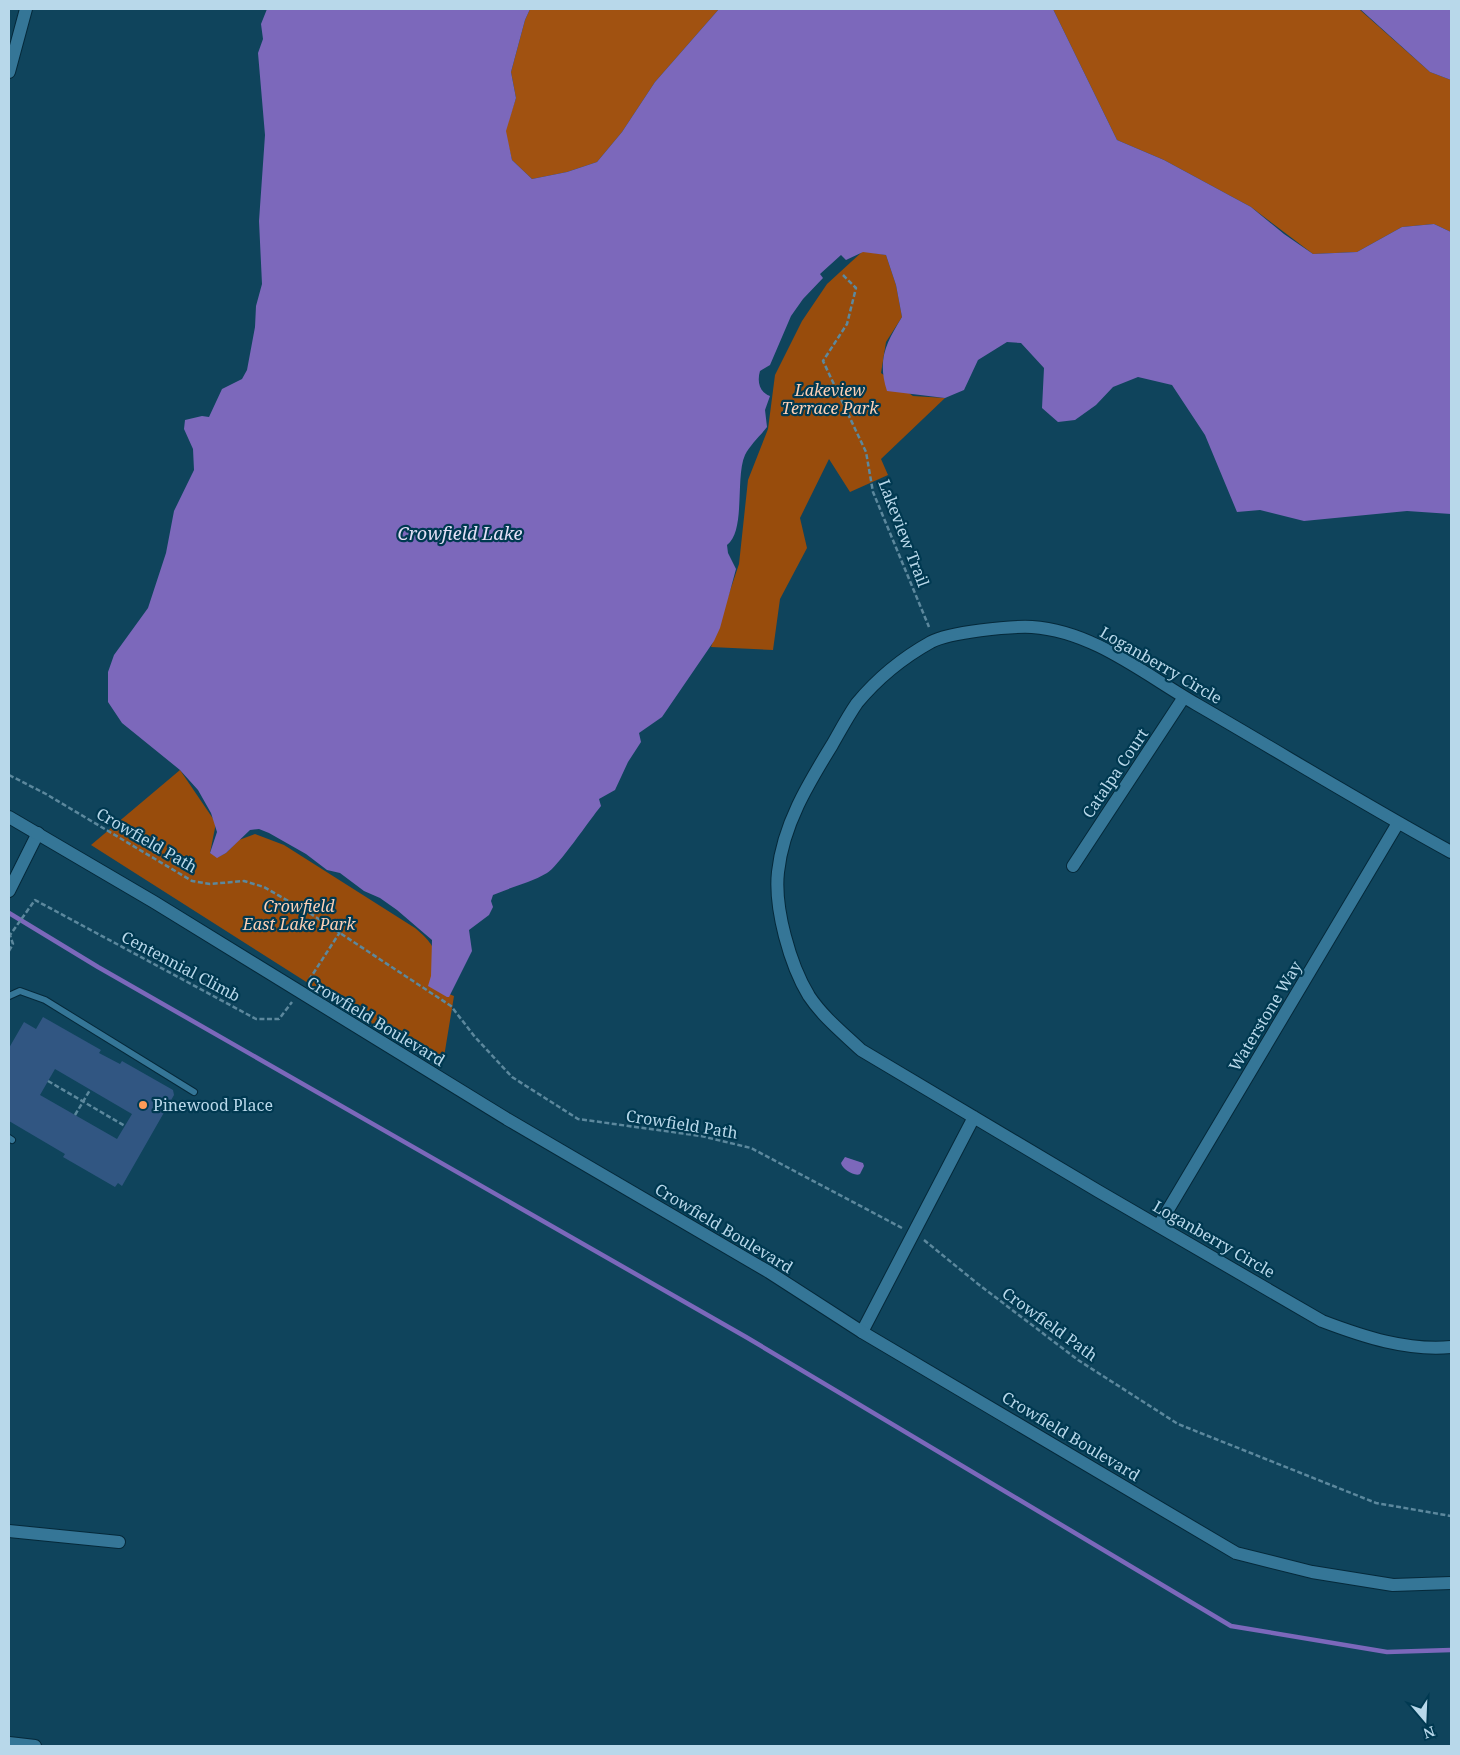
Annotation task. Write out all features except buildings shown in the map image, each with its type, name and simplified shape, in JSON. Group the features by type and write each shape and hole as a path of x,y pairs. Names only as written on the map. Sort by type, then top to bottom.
{"street":[{"path":"9,72 26,9"},
{"name":"Loganberry Circle","path":"1451,852 1398,823 1107,650 1074,636 1033,627 991,628 934,640 880,678 856,705 803,793 786,835 778,873 780,905 796,968 810,996 834,1025 861,1050 1322,1321 1370,1338 1427,1349 1451,1348"},
{"name":"Catalpa Court","path":"1073,866 1184,697"},
{"name":"Crowfield Boulevard","path":"9,816 515,1124 769,1272 862,1332 1236,1553 1312,1572 1394,1585 1451,1583"},
{"name":"Waterstone Way","path":"1159,1225 1398,823"},
{"path":"11,887 38,833"},
{"path":"862,1332 974,1118"},
{"path":"9,1531 119,1542"},
{"path":"9,1742 35,1746"}],"lane":[{"path":"9,996 20,991 45,1000 194,1092"}],"path":[{"name":"Lakeview Trail","path":"843,275 856,288 847,324 823,361 866,452 873,492 934,640"},
{"name":"Crowfield Path","path":"9,775 46,794 192,881 210,884 244,881 264,887 340,932 451,1006 475,1037 512,1077 578,1119 701,1136 751,1148 913,1234 1078,1360 1178,1424 1376,1503 1451,1516"},
{"name":"Centennial Climb","path":"9,951 13,944 10,935 35,900 256,1019 279,1019 340,932"},
{"path":"48,1081 125,1126"},
{"path":"75,1115 90,1090"}],"green space":[{"name":"Lakeview Terrace Park","path":"863,251 886,255 896,285 902,317 886,342 881,373 913,396 945,398 881,459 888,475 850,492 829,459 800,518 807,548 780,599 773,650 711,647 739,564 748,480 768,429 775,375 802,321 827,284"},
{"name":"Crowfield East Lake Park","path":"180,770 216,823 210,853 218,857 226,853 239,840 255,834 284,845 415,928 429,942 435,954 435,960 429,986 454,996 443,1063 385,1032 91,845"}],"shaded area":[{"path":"530,9 719,9 655,82 622,132 597,162 567,172 532,179 512,160 505,131 516,98 511,72 525,20"},
{"path":"1053,9 1359,9 1430,72 1451,80 1451,232 1434,224 1402,227 1357,252 1313,254 1251,207 1164,160 1117,140"}],"water":[{"name":"Crowfield Lake","path":"267,9 530,9 525,20 511,72 516,98 506,131 512,160 532,179 567,172 597,162 622,132 655,82 719,9 1053,9 1117,140 1164,160 1251,207 1284,234 1313,254 1357,252 1402,227 1434,224 1451,232 1451,514 1407,511 1304,521 1260,510 1237,512 1205,435 1172,385 1138,377 1113,387 1096,405 1075,420 1058,422 1042,408 1044,368 1021,343 1007,342 978,360 964,390 945,398 887,391 884,380 883,361 888,344 902,317 896,285 886,255 863,252 846,260 841,255 820,274 823,278 803,299 791,316 770,365 760,371 761,389 770,396 765,410 767,427 747,451 742,465 736,528 733,538 727,545 728,553 736,569 720,628 714,641 662,717 639,733 641,742 628,762 615,790 599,799 601,806 552,869 541,876 493,895 491,901 493,907 489,915 469,930 472,951 449,997 447,997 428,986 431,976 432,940 397,910 380,898 364,891 340,873 327,870 306,854 259,829 250,830 226,853 217,858 210,853 217,832 211,813 198,790 180,770 122,723 108,702 108,672 114,655 148,608 166,553 174,511 194,470 193,449 184,429 185,420 202,416 209,417 222,389 242,379 247,370 255,327 256,306 262,284 259,221 265,135 258,53 263,39 261,24"},
{"path":"1360,9 1451,9 1451,80 1430,72"},
{"path":"845,1157 863,1163 864,1166 860,1174 852,1173 844,1168 841,1163"}],"waterway":[{"path":"9,913 98,967 746,1337 1231,1626 1387,1652 1451,1650"}],"place":[{"name":"Pinewood Place","path":"143,1105"}]}
